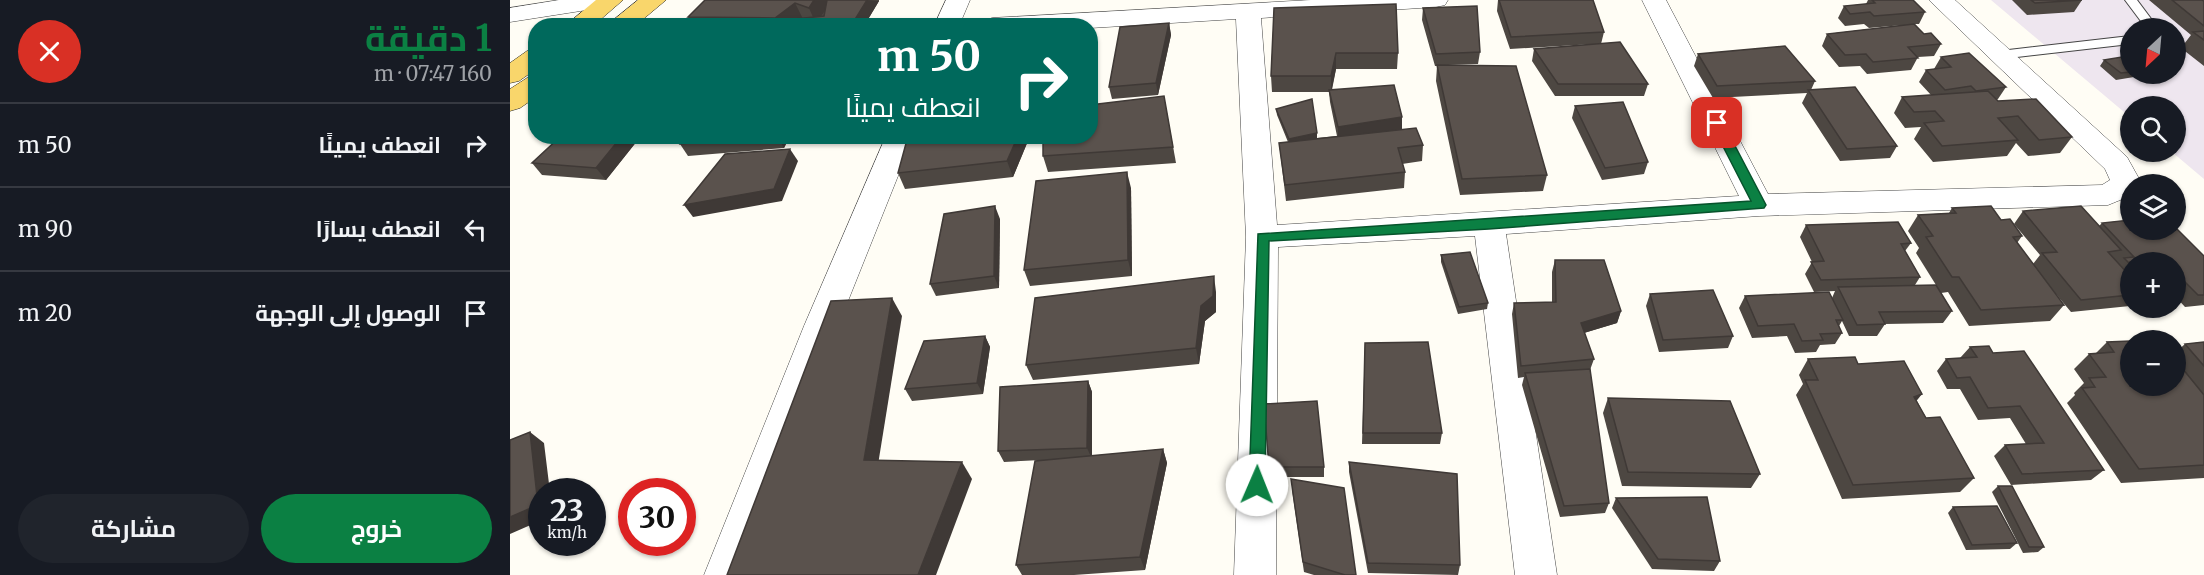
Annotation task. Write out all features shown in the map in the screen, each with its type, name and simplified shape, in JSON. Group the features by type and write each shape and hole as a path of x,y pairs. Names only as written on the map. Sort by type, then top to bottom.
{"main road":[{"path":"587,18 611,0"},
{"path":"629,18 654,0"},
{"path":"510,75 528,62"},
{"path":"510,102 528,90"}],"street":[{"path":"510,15 606,0"},
{"path":"950,18 958,0"},
{"path":"1098,20 1436,0"},
{"path":"1654,0 1759,205"},
{"path":"1262,237 1759,205 2108,195 2127,184 2117,164 1941,0"},
{"path":"1248,11 1262,237 1255,575"},
{"path":"724,575 821,326 897,144"},
{"path":"1489,224 1536,575"}],"lane":[{"path":"2131,0 2144,18"},
{"path":"2000,55 2120,43"}],"shaded area":[{"path":"1991,0 2204,0 2204,179 2184,162 2186,162 2186,96 2120,96 2120,109"}],"building":[{"path":"705,0 814,0 809,8 795,3 775,18 688,17"},
{"path":"827,0 867,0 856,18 805,18 824,16"},
{"path":"1499,0 1593,0 1604,32 1511,37"},
{"path":"1872,0 1913,0 1925,12 1874,16 1870,12 1850,14 1844,6 1875,3"},
{"path":"2031,0 2082,0 2035,3"},
{"path":"2172,0 2204,1 2204,26"},
{"path":"1396,4 1398,53 1336,53 1331,76 1271,76 1274,8"},
{"path":"1477,6 1480,52 1436,54 1423,8"},
{"path":"1169,23 1156,83 1109,87 1120,27"},
{"path":"1914,24 1924,34 1931,33 1941,44 1908,47 1918,58 1873,62 1866,54 1845,55 1827,34"},
{"path":"2204,31 2204,40 2193,32"},
{"path":"1620,42 1648,84 1558,84 1534,49"},
{"path":"1785,46 1815,81 1717,86 1698,54"},
{"path":"1969,53 2006,87 1976,91 1971,86 1945,90 1926,70 1951,67 1941,57"},
{"path":"2120,57 2120,72 2104,60"},
{"path":"1437,65 1516,66 1547,175 1462,179"},
{"path":"1394,85 1402,117 1338,127 1329,90"},
{"path":"1855,87 1897,146 1847,149 1808,90"},
{"path":"1988,91 1998,101 2036,99 2072,137 2039,140 2018,116 1998,118 2018,140 1942,146 1924,123 1944,121 1935,111 1914,112 1902,97"},
{"path":"1164,96 1173,147 1043,156 1043,144 1098,144 1098,104"},
{"path":"1312,99 1317,133 1289,139 1276,109"},
{"path":"1623,102 1648,162 1605,168 1575,106"},
{"path":"1416,128 1423,145 1398,148 1405,172 1285,185 1279,143"},
{"path":"552,144 616,144 596,168 532,163"},
{"path":"906,144 1014,144 1007,161 898,173"},
{"path":"790,149 774,189 684,205 725,154"},
{"path":"1127,172 1128,260 1024,270 1036,181"},
{"path":"995,206 994,276 930,284 944,214"},
{"path":"1991,206 2001,220 2010,219 2022,236 2013,237 2064,305 1981,310 1959,277 1952,277 1926,237 1933,236 1918,215 1956,213 1952,208"},
{"path":"2081,206 2121,250 2108,252 2120,265 2120,296 2081,300 2042,253 2057,252 2023,211"},
{"path":"2120,221 2120,240 2186,240 2186,238 2204,256 2204,295 2198,295 2186,283 2186,252 2129,252 2102,223"},
{"path":"1898,222 1911,243 1901,244 1920,277 1821,280 1811,262 1824,261 1806,225"},
{"path":"1470,252 1488,303 1459,307 1441,255"},
{"path":"1555,260 1604,260 1621,311 1581,323 1594,359 1521,366 1514,303 1556,302"},
{"path":"1214,276 1213,296 1201,306 1196,348 1026,365 1035,298"},
{"path":"1936,285 1952,311 1879,312 1885,324 1857,325 1838,287"},
{"path":"1713,290 1733,336 1663,340 1650,294"},
{"path":"1829,292 1843,320 1836,320 1842,333 1820,334 1823,340 1802,341 1794,324 1758,326 1745,296"},
{"path":"892,298 864,460 962,462 918,575 727,575 831,301"},
{"path":"985,336 977,383 905,389 924,341"},
{"path":"2120,341 2120,396 2186,396 2186,373 2204,395 2204,465 2139,469 2082,388 2095,387 2089,378 2106,377 2089,354 2114,352 2107,342"},
{"path":"1428,342 1442,433 1363,433 1365,343"},
{"path":"2204,342 2204,366 2186,345"},
{"path":"1989,346 1993,353 2024,351 2104,470 2022,474 2005,445 2044,443 2020,406 1988,408 1970,377 1957,378 1946,359 1977,357 1970,347"},
{"path":"1855,357 1858,364 1904,361 1922,394 1914,397 1926,418 1940,417 1974,478 1853,485 1805,380 1818,380 1808,359"},
{"path":"1590,369 1609,503 1564,506 1525,373"},
{"path":"1088,381 1087,448 998,451 1000,387"},
{"path":"1608,398 1730,401 1760,474 1628,472"},
{"path":"1317,401 1324,467 1269,467 1264,404"},
{"path":"530,432 535,478 528,478 528,509 510,517 510,440"},
{"path":"1163,449 1140,557 1016,565 1035,461"},
{"path":"1349,462 1457,474 1460,565 1368,563"},
{"path":"1291,479 1344,488 1356,575 1345,575 1303,562"},
{"path":"1998,486 2012,486 2044,547 2029,547"},
{"path":"1707,497 1720,561 1658,559 1616,498"},
{"path":"1997,506 2017,543 1972,545 1953,507"}],"route":[{"path":"1257,485 1262,237 1759,205 1717,123"}]}
